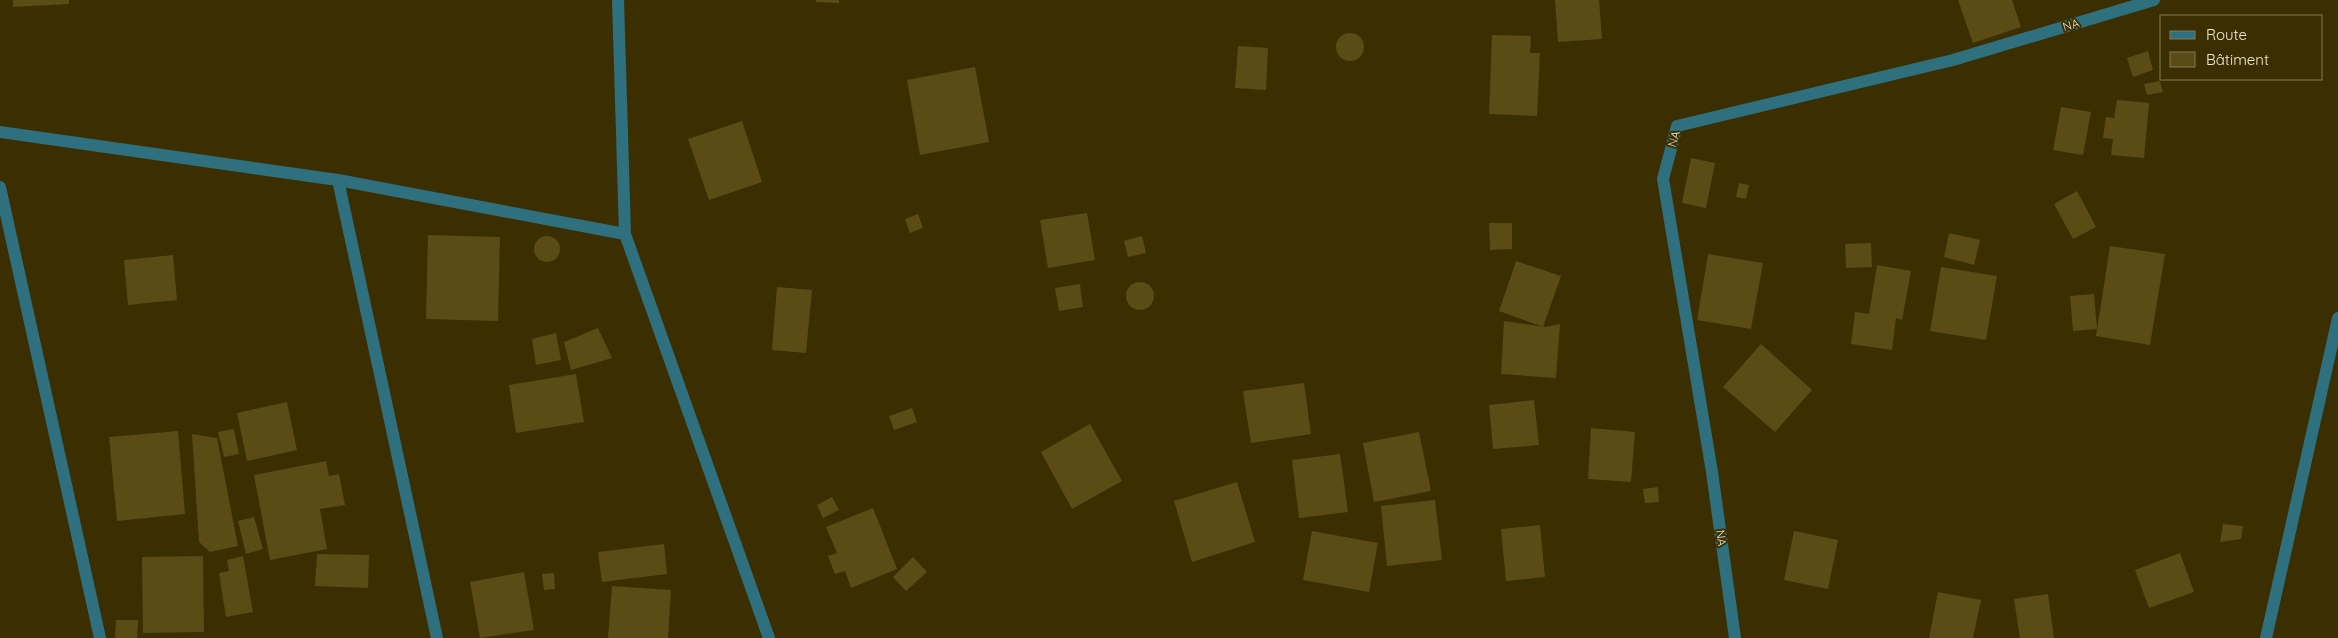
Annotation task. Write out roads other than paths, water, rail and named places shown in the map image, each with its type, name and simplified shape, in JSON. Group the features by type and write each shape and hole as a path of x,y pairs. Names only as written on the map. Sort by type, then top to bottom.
{"street":[{"path":"618,0 625,234 769,638"},
{"name":"NA","path":"1735,638 1712,472 1663,179 1677,126 1953,60 2154,0"},
{"path":"0,132 338,180 625,234"},
{"path":"338,180 437,638"},
{"path":"0,187 100,638"},
{"path":"2266,638 2338,318"}]}
